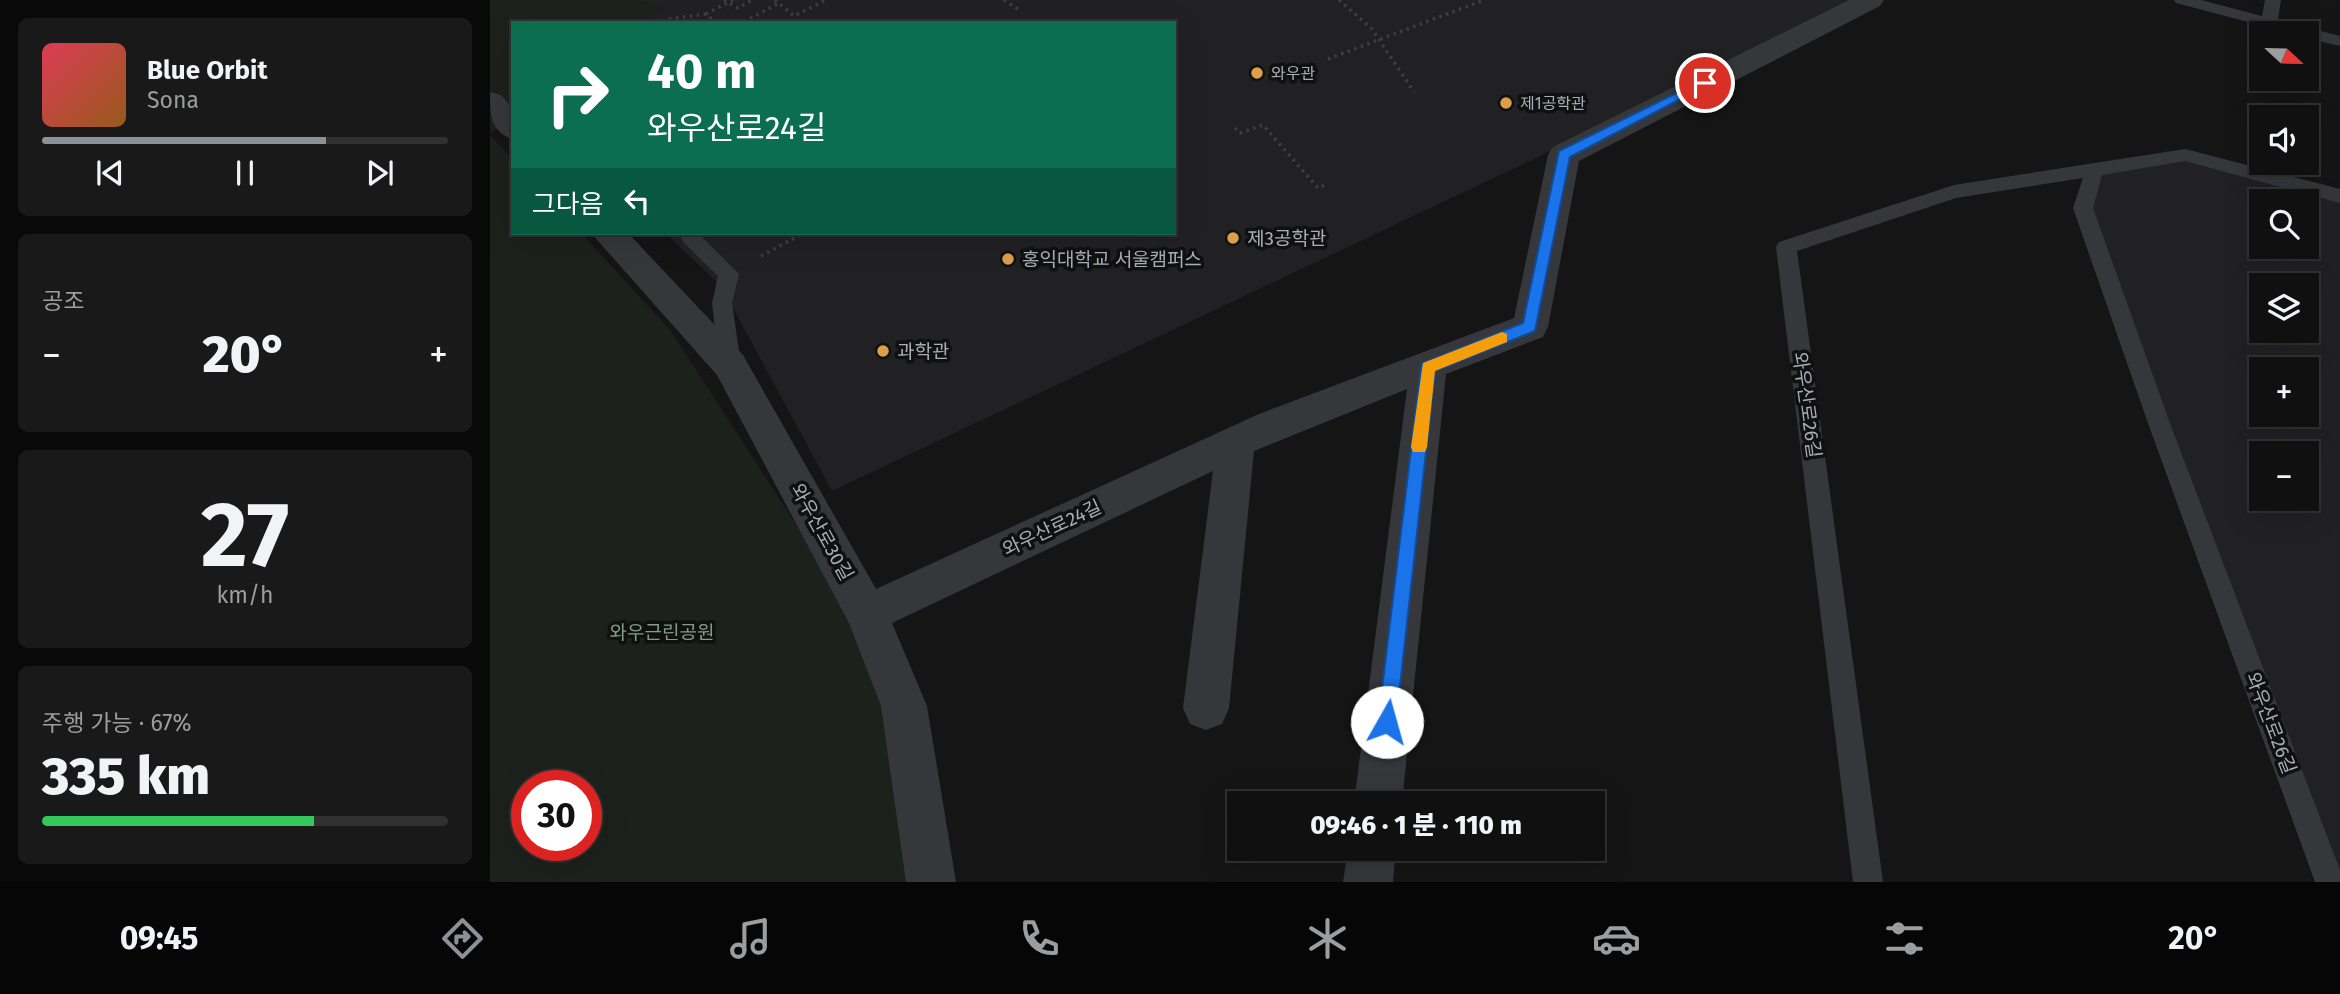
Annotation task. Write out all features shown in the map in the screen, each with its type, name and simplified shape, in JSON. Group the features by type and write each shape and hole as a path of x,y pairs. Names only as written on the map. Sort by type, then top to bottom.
{"street":[{"name":"와우산로24길","path":"867,614 1272,425 1530,327 1564,155 1870,0"},
{"path":"490,102 511,128"},
{"name":"와우산로30길","path":"610,235 730,365 867,614 904,706 931,882"},
{"path":"1379,791 1428,367"},
{"path":"1206,708 1236,443"},
{"path":"1368,882 1371,861"}],"lane":[{"path":"2182,0 2265,21"},
{"path":"2269,21 2273,0"},
{"path":"2319,35 2340,41"},
{"name":"와우산로26길","path":"1868,882 1786,247 1954,192 2185,155 2340,196"},
{"name":"와우산로26길","path":"2095,168 2083,208 2160,426 2330,882"},
{"path":"691,238 729,274 722,303 730,365"}],"path":[{"path":"669,19 706,14 726,1 733,0"},
{"path":"726,1 737,8 752,0"},
{"path":"746,21 777,1 794,16 827,0"},
{"path":"1004,0 1019,10"},
{"path":"1339,0 1352,8 1380,40 1414,92"},
{"path":"1328,59 1484,0"},
{"path":"706,14 714,21"},
{"path":"1235,128 1240,133 1263,125 1318,188 1328,184"},
{"path":"729,274 800,235"}],"shaded area":[{"name":"홍익대학교 서울캠퍼스","path":"633,0 1852,0 1553,150 832,491 721,286 667,235 1176,235 1176,21 642,21 664,7"},
{"path":"2185,155 2249,172 2249,175 2261,175 2314,189 2249,189 2249,259 2319,259 2319,190 2340,196 2340,882 2083,208 2095,168"}],"green space":[{"path":"490,0 633,0 665,7 642,21 511,21 511,117 490,134"},
{"name":"와우근린공원","path":"490,135 511,158 511,235 583,235 671,331 857,619 897,711 911,882 490,882"}],"slow traffic":[{"path":"1419,447 1428,367 1502,338"}],"place":[{"name":"와우관","path":"1257,73"},
{"name":"제1공학관","path":"1506,103"},
{"name":"제3공학관","path":"1233,238"},
{"name":"홍익대학교 서울캠퍼스","path":"1008,259"},
{"name":"과학관","path":"883,351"}],"route":[{"path":"1387,722 1428,367 1530,327 1564,155 1705,83"}]}
